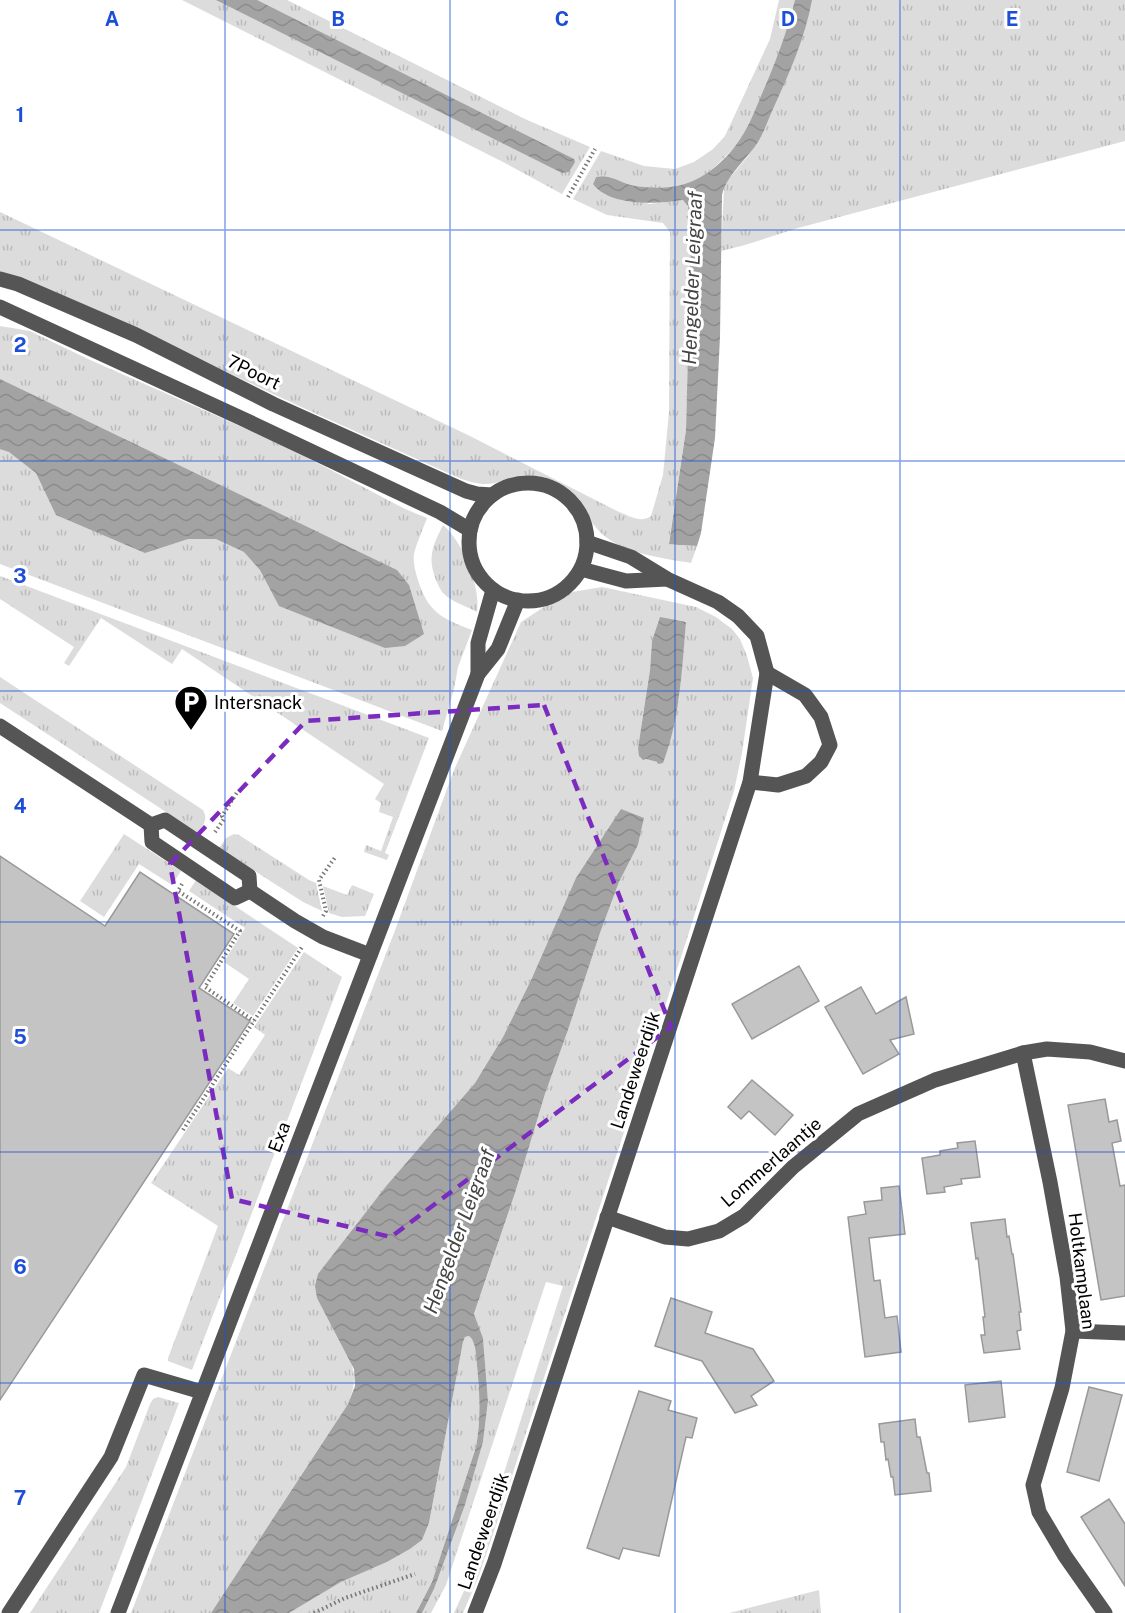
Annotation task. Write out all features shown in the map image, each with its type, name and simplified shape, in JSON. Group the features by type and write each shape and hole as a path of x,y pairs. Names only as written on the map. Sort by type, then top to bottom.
{"street":[{"name":"7Poort","path":"0,279 18,284 136,335 273,404 465,491 492,495"},
{"path":"0,307 440,512 470,530"},
{"path":"533,483 554,489 571,502 583,520 587,542 581,569 570,584 554,595 536,601 518,600 493,590 478,574 470,553 470,530 474,517 492,495 511,485 533,483"},
{"name":"Landeweerdijk","path":"475,1613 494,1564 750,782 767,673 757,636 738,616 718,602 667,579 631,558 587,542"},
{"name":"Landeweerdijk","path":"581,569 626,581 667,579"},
{"path":"478,674 478,643 493,590"},
{"path":"478,674 498,649 518,600"},
{"path":"750,782 778,785 806,776 821,762 830,745 821,717 805,695 767,673"},
{"name":"Exa","path":"118,1613 478,674"},
{"path":"0,726 151,825"},
{"path":"151,825 165,820 206,847 249,876 250,891"},
{"path":"151,825 152,842 235,898 250,891"},
{"path":"250,891 323,937 370,955"},
{"path":"1023,1053 1047,1049 1090,1052 1125,1061"},
{"name":"Lommerlaantje","path":"607,1217 664,1237 688,1239 719,1231 744,1216 793,1167 858,1114 935,1080 1023,1053"},
{"name":"Holtkamplaan","path":"1023,1053 1050,1182 1067,1277 1073,1331 1062,1388 1033,1485 1038,1512 1065,1556 1105,1613"},
{"path":"1073,1331 1125,1333"},
{"path":"9,1613 111,1457 144,1375 202,1392"}],"path":[{"path":"568,197 595,149"},
{"path":"206,847 238,791"},
{"path":"183,1130 326,911 319,880 336,856"},
{"path":"192,869 178,891 240,931 205,987 254,1020"},
{"path":"314,1613 345,1598 415,1574"}],"highlighted area":[{"path":"544,705 671,1027 391,1237 232,1199 170,864 306,721"}],"green space":[{"path":"182,0 287,0 525,119 590,147 562,194"},
{"path":"779,0 1125,0 1125,141 798,228 721,251 724,188 727,181 749,155 737,145 704,175 684,185 648,188 631,185 610,177 596,177 593,184 649,204 684,200 688,206 691,235 686,430 669,543 697,546 691,563 644,554 610,540 594,526 576,497 563,485 553,480 530,476 486,484 459,478 158,340 0,275 0,212 470,436 617,511 634,518 647,518 651,516 663,475 669,412 670,232 663,223 607,215 573,199 601,151 644,166 675,169 694,162 713,149 725,136 770,39"},
{"path":"0,326 30,331 287,447 405,509 427,518 414,557 421,589 436,612 472,630 458,667 442,731 0,564"},
{"path":"443,525 457,541 469,565 476,590 477,612 443,593 436,580 432,565 432,551"},
{"path":"0,576 429,738 385,853 389,855 387,860 364,852 366,845 381,851 393,817 379,812 381,803 375,799 384,784 182,649 172,664 101,618 69,666 64,663 74,647 0,599"},
{"path":"602,587 696,607 716,617 732,629 740,639 753,678 734,791 496,1525 463,1613 454,1613 473,1571 563,1286 546,1282 446,1585 431,1613 422,1613 434,1589 465,1505 483,1442 488,1401 483,1338 474,1315 600,933 619,882 638,845 644,818 532,978 503,1037 475,1083 387,1185 348,1354 354,1379 348,1404 211,1613 131,1613 394,933 454,770 521,622 572,592","holes":["686,621 679,699 657,762 643,760 638,748 652,641"]},
{"path":"0,677 203,810 204,824 198,833 0,703"},
{"path":"124,834 181,871 172,885 139,864 104,917 80,901"},
{"path":"234,834 316,883 322,911 303,902 219,848 226,838"},
{"path":"196,880 298,948 253,1016 233,1003 249,979 224,962 245,928 189,891"},
{"path":"352,885 374,894 365,916 342,917 329,913 323,886 347,895"},
{"path":"304,952 342,977 192,1370 168,1361 168,1358 218,1226 151,1183 228,1068 239,1075 265,1035 254,1027"},
{"path":"469,1336 475,1347 479,1385 476,1447 432,1582 416,1613 289,1613 341,1582 387,1562 422,1540 429,1523 463,1342 465,1337"},
{"path":"158,1397 179,1403 99,1613 30,1613 126,1467 150,1404"},
{"path":"819,1590 821,1613 729,1613"}],"water":[{"path":"216,0 257,0 574,159 575,162 569,172 562,173"},
{"name":"Hengelder Leigraaf","path":"795,0 812,0 796,56 760,138 732,174 722,195 720,337 715,438 701,533 697,546 669,544 686,430 691,235 688,206 683,200 648,203 623,200 611,197 593,184 596,177 605,176 636,186 671,187 694,181 724,159 744,134 750,122 780,48"},
{"path":"0,379 397,570 409,585 424,634 405,646 385,648 279,606 260,570 244,552 216,539 188,539 145,553 56,515 36,473 9,452 0,449"},
{"path":"660,617 686,622 677,711 663,763 658,764 643,760 639,756 638,748 652,641"},
{"name":"Hengelder Leigraaf","path":"621,809 644,818 638,845 619,882 600,933 474,1314 483,1338 488,1401 483,1442 465,1505 434,1589 422,1613 416,1613 432,1582 476,1447 479,1385 475,1347 469,1336 465,1337 463,1342 429,1523 422,1540 387,1562 341,1582 289,1613 211,1613 348,1404 355,1386 354,1369 317,1298 315,1286 318,1274 387,1185 475,1083 503,1037 576,878"}],"building":[{"path":"0,856 105,926 140,872 234,934 199,988 250,1021 0,1400"},
{"path":"799,966 819,1001 752,1039 732,1004"},
{"path":"861,987 876,1014 906,997 914,1034 890,1040 899,1054 863,1074 825,1007"},
{"path":"752,1080 793,1115 775,1135 749,1111 741,1119 728,1107"},
{"path":"1105,1099 1109,1122 1117,1120 1121,1141 1112,1143 1120,1186 1125,1185 1125,1296 1101,1300 1068,1105"},
{"path":"975,1141 980,1177 961,1179 962,1184 944,1187 945,1192 927,1194 922,1158 940,1155 940,1151 958,1148 957,1143"},
{"path":"899,1186 905,1234 869,1238 874,1281 880,1280 885,1318 897,1316 901,1352 865,1357 848,1217 866,1214 864,1202 882,1200 881,1188"},
{"path":"1005,1219 1007,1237 1009,1236 1013,1254 1021,1312 1019,1312 1021,1330 1017,1331 1020,1349 984,1353 981,1335 985,1335 983,1317 985,1317 971,1223"},
{"path":"671,1298 712,1312 705,1333 753,1349 774,1381 751,1396 757,1405 735,1413 702,1361 655,1346"},
{"path":"1001,1381 1005,1417 969,1422 965,1385"},
{"path":"1089,1387 1122,1395 1099,1481 1067,1472"},
{"path":"639,1391 671,1401 668,1410 697,1418 692,1438 686,1437 659,1556 623,1548 619,1559 587,1548"},
{"path":"915,1419 917,1437 920,1437 927,1473 929,1473 931,1491 895,1495 884,1442 881,1442 879,1424"},
{"path":"1109,1499 1125,1524 1125,1586 1081,1517"}],"place":[{"name":"Intersnack","path":"191,731"}]}
